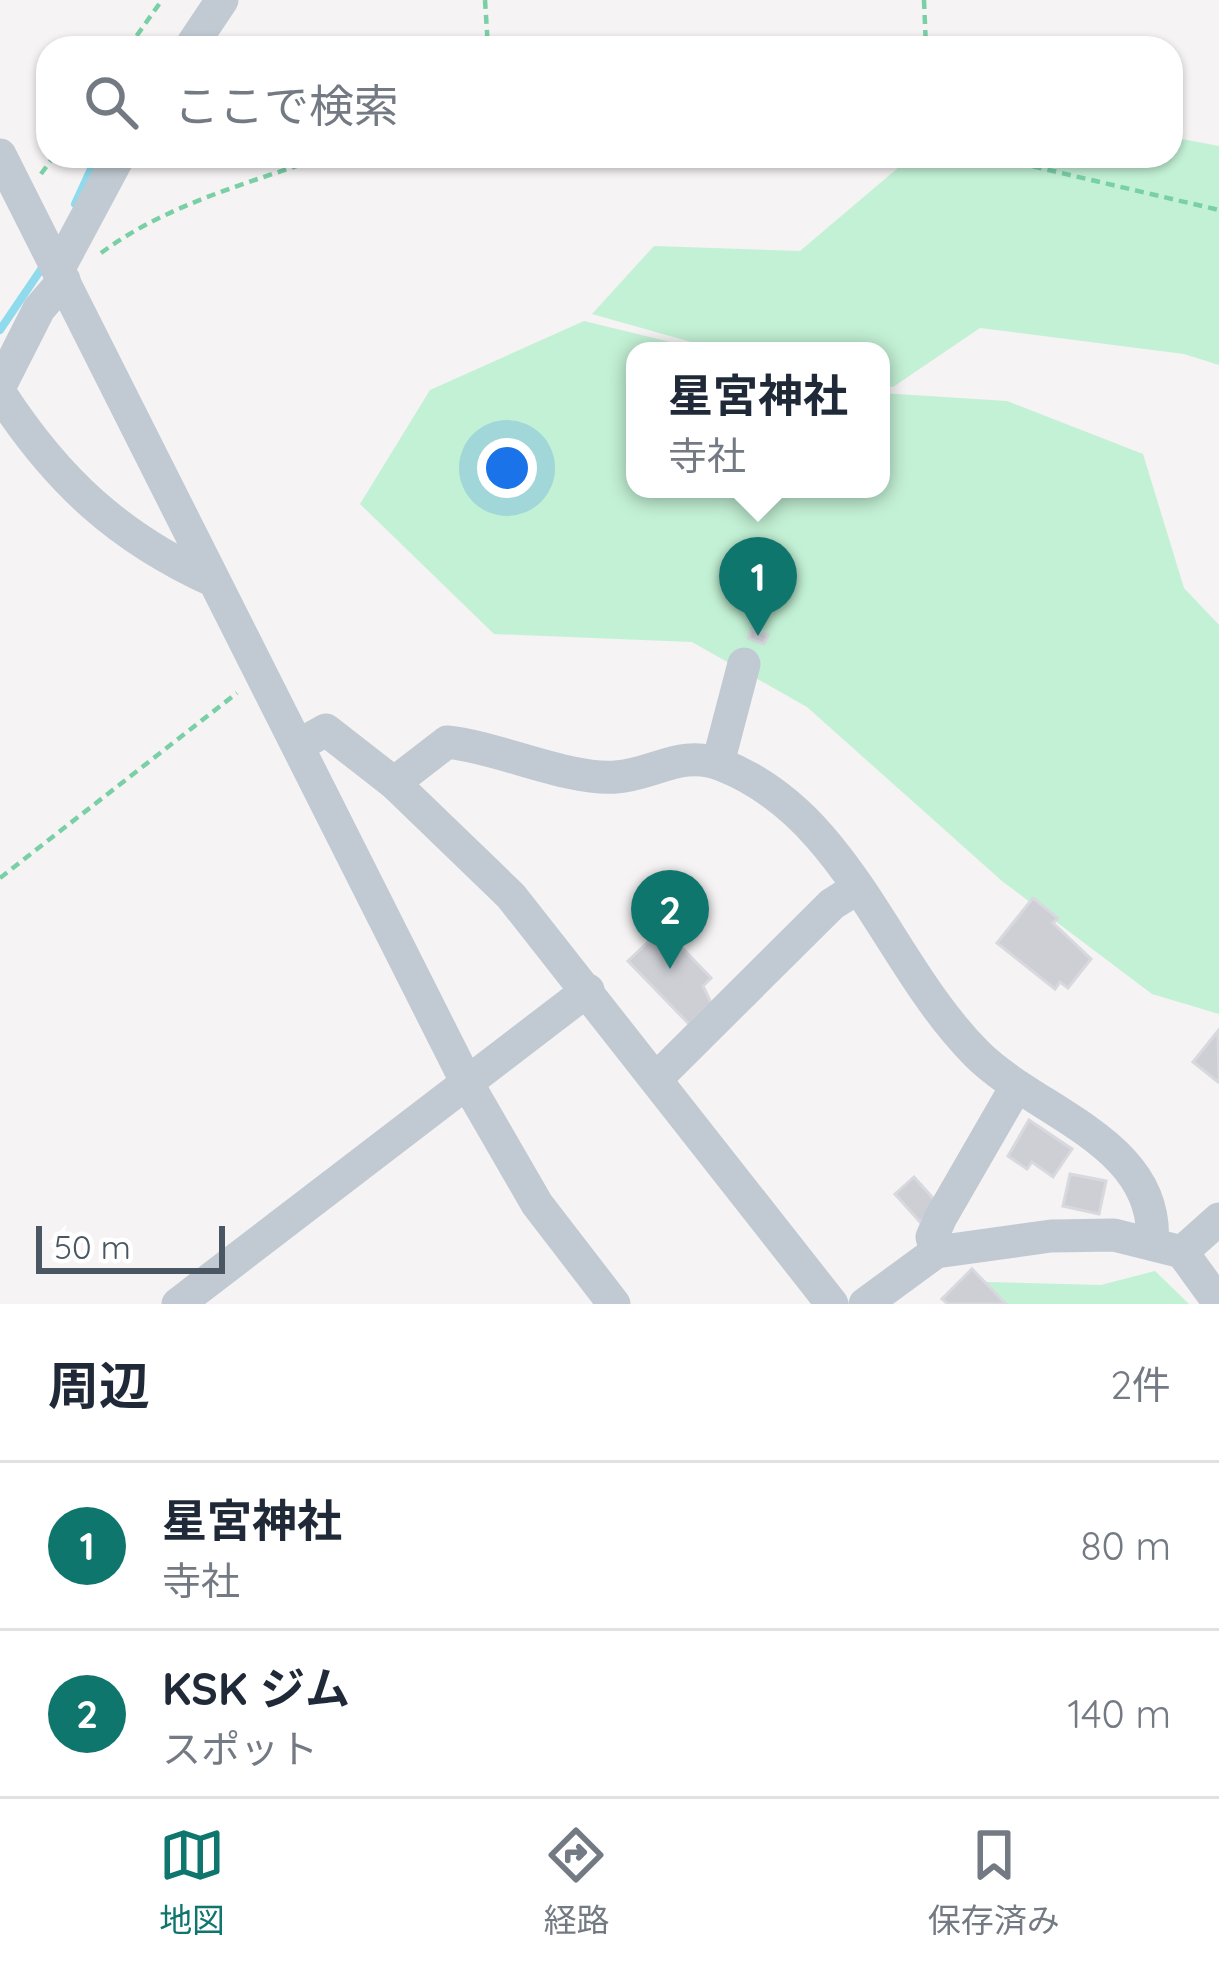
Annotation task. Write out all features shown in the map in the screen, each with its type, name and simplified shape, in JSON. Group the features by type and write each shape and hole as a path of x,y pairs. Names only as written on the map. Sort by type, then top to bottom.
{"street":[{"path":"198,36 222,0"},
{"path":"0,154 466,1081 537,1204 614,1304"},
{"path":"113,168 0,390 34,446 144,549 214,581"},
{"path":"718,763 745,664"},
{"path":"299,745 326,730 394,783 511,896 658,1077 832,1304"},
{"path":"394,783 447,742 614,778 688,758 718,763 774,790 818,831 975,1052 1016,1087 1107,1142 1154,1216 1167,1248 1219,1303"},
{"path":"658,1077 832,904 856,889"},
{"path":"178,1304 588,990"},
{"path":"936,1252 932,1237 941,1217 1016,1087"},
{"path":"865,1304 936,1252 1051,1236 1114,1235 1167,1248 1219,1219"}],"path":[{"path":"136,36 162,0"},
{"path":"485,0 487,36"},
{"path":"924,0 926,36"},
{"path":"61,275 132,230 295,168"},
{"path":"1040,168 1219,210"},
{"path":"0,878 261,673"}],"green space":[{"path":"1183,139 1219,146 1219,365 1184,354 980,328 893,387 890,342 691,342 592,314 654,246 800,251 898,168 1183,168"},
{"path":"584,321 670,342 626,342 626,498 890,498 890,394 1007,401 1143,454 1184,588 1219,625 1219,1014 1152,994 1002,881 807,707 692,642 494,634 360,504 430,390"},
{"path":"1155,1271 1189,1304 987,1304 986,1282 1101,1285"}],"building":[{"path":"752,629 768,635 764,644 748,638"},
{"path":"1033,898 1058,918 1053,923 1091,959 1068,988 1060,982 1055,989 997,943"},
{"path":"663,928 711,978 703,986 711,1003 689,1024 628,961"},
{"path":"1218,1031 1219,1081 1218,1082 1193,1062"},
{"path":"1029,1120 1072,1149 1053,1177 1032,1162 1027,1169 1008,1156"},
{"path":"1070,1174 1106,1181 1099,1214 1063,1206"},
{"path":"914,1177 939,1205 920,1222 895,1194"},
{"path":"972,1269 1006,1304 948,1304 942,1299"}],"waterway":[{"path":"75,204 92,168"},
{"path":"0,330 44,265"}],"place":[{"name":"星宮神社","path":"758,636"},
{"name":"KSK ジム","path":"670,969"}]}
